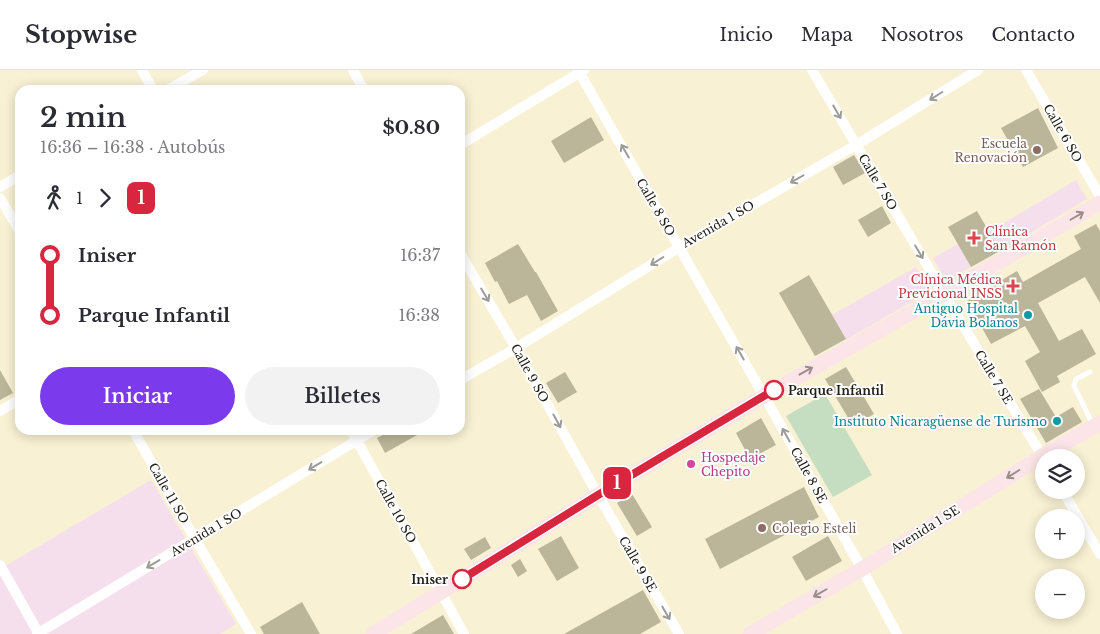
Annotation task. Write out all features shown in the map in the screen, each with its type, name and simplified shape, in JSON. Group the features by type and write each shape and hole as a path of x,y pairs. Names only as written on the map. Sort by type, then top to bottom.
{"street":[{"path":"142,70 150,85"},
{"path":"176,85 203,70"},
{"path":"353,70 361,85"},
{"name":"Calle 7 SO","path":"812,70 944,294"},
{"name":"Avenida 1 SO","path":"465,377 680,247 856,145 978,70"},
{"name":"Calle 6 SO","path":"1026,70 1100,196"},
{"path":"465,142 581,71"},
{"name":"Calle 8 SO","path":"581,71 764,396"},
{"path":"0,187 15,179"},
{"path":"0,198 15,224"},
{"path":"373,634 598,495 764,396 1100,203"},
{"name":"Calle 9 SO","path":"465,261 598,495"},
{"name":"Calle 7 SE","path":"944,294 1038,449"},
{"name":"Calle 8 SE","path":"764,396 897,634"},
{"path":"0,411 15,402"},
{"name":"Avenida 1 SE","path":"1058,449 1097,425"},
{"name":"Calle 11 SO","path":"136,435 251,634"},
{"name":"Calle 10 SO","path":"354,435 464,634"},
{"name":"Avenida 1 SO","path":"38,634 366,435"},
{"name":"Avenida 1 SE","path":"750,634 862,569 1035,463"},
{"name":"Calle 9 SE","path":"598,495 679,634"},
{"path":"1067,499 1100,554"},
{"path":"0,565 38,634"}],"lane":[{"path":"1090,372 1076,379 1074,386 1097,425"}],"shaded area":[{"path":"1076,180 1087,199 1000,251 989,232"},
{"path":"958,244 971,267 946,281 933,258"},
{"path":"916,267 930,291 846,340 832,315"},
{"path":"151,480 236,624 220,634 0,634 0,569"}],"green space":[{"name":"Parque Infantil","path":"825,394 872,475 833,497 786,416"}],"building":[{"path":"1038,108 1058,148 1023,167 1001,128"},
{"path":"591,117 604,140 564,163 551,141"},
{"path":"854,155 865,173 843,185 833,167"},
{"path":"882,206 891,223 868,237 858,220"},
{"name":"Clínica San Ramón","path":"977,211 1000,251 971,267 948,227"},
{"name":"Antiguo Hospital Dávia Bolanos","path":"1096,224 1100,231 1100,303 1085,277 1038,303 1059,341 1082,329 1096,354 1057,376 1060,382 1042,392 1025,361 1040,352 1025,326 991,344 967,301 1017,271 1023,282 1081,249 1074,236"},
{"path":"518,244 558,311 541,321 527,295 509,304 485,263"},
{"path":"809,275 846,339 815,356 779,293"},
{"path":"846,367 874,414 853,426 825,379"},
{"path":"0,370 13,393 0,400"},
{"path":"565,372 577,392 558,403 546,383"},
{"name":"Instituto Nicaragüense de Turismo","path":"1039,389 1056,417 1073,407 1082,422 1046,443 1020,399"},
{"path":"761,418 776,445 750,459 736,433"},
{"path":"383,435 417,435 385,453 377,438"},
{"name":"Colegio Esteli","path":"804,487 819,517 720,569 705,539"},
{"path":"632,494 652,527 637,536 617,503"},
{"path":"561,536 579,568 557,581 538,549"},
{"path":"828,536 842,561 806,581 792,557"},
{"path":"485,537 491,548 471,560 464,549"},
{"path":"520,559 527,571 518,577 511,565"},
{"path":"643,590 661,622 640,634 564,634"},
{"path":"302,602 320,634 264,634 260,627"},
{"path":"443,615 454,634 411,634"}],"bus line":[{"name":"1","path":"462,579 774,390"}],"place":[{"name":"Escuela Renovación","path":"1037,150"},
{"name":"Clínica San Ramón","path":"974,238"},
{"name":"Clínica Médica Previcional INSS","path":"1013,286"},
{"name":"Antiguo Hospital Dávia Bolanos","path":"1028,315"},
{"name":"Parque Infantil","path":"774,390"},
{"name":"Instituto Nicaragüense de Turismo","path":"1057,421"},
{"name":"Hospedaje Chepito","path":"691,464"},
{"name":"Colegio Esteli","path":"762,528"},
{"name":"Iniser","path":"462,579"}]}
